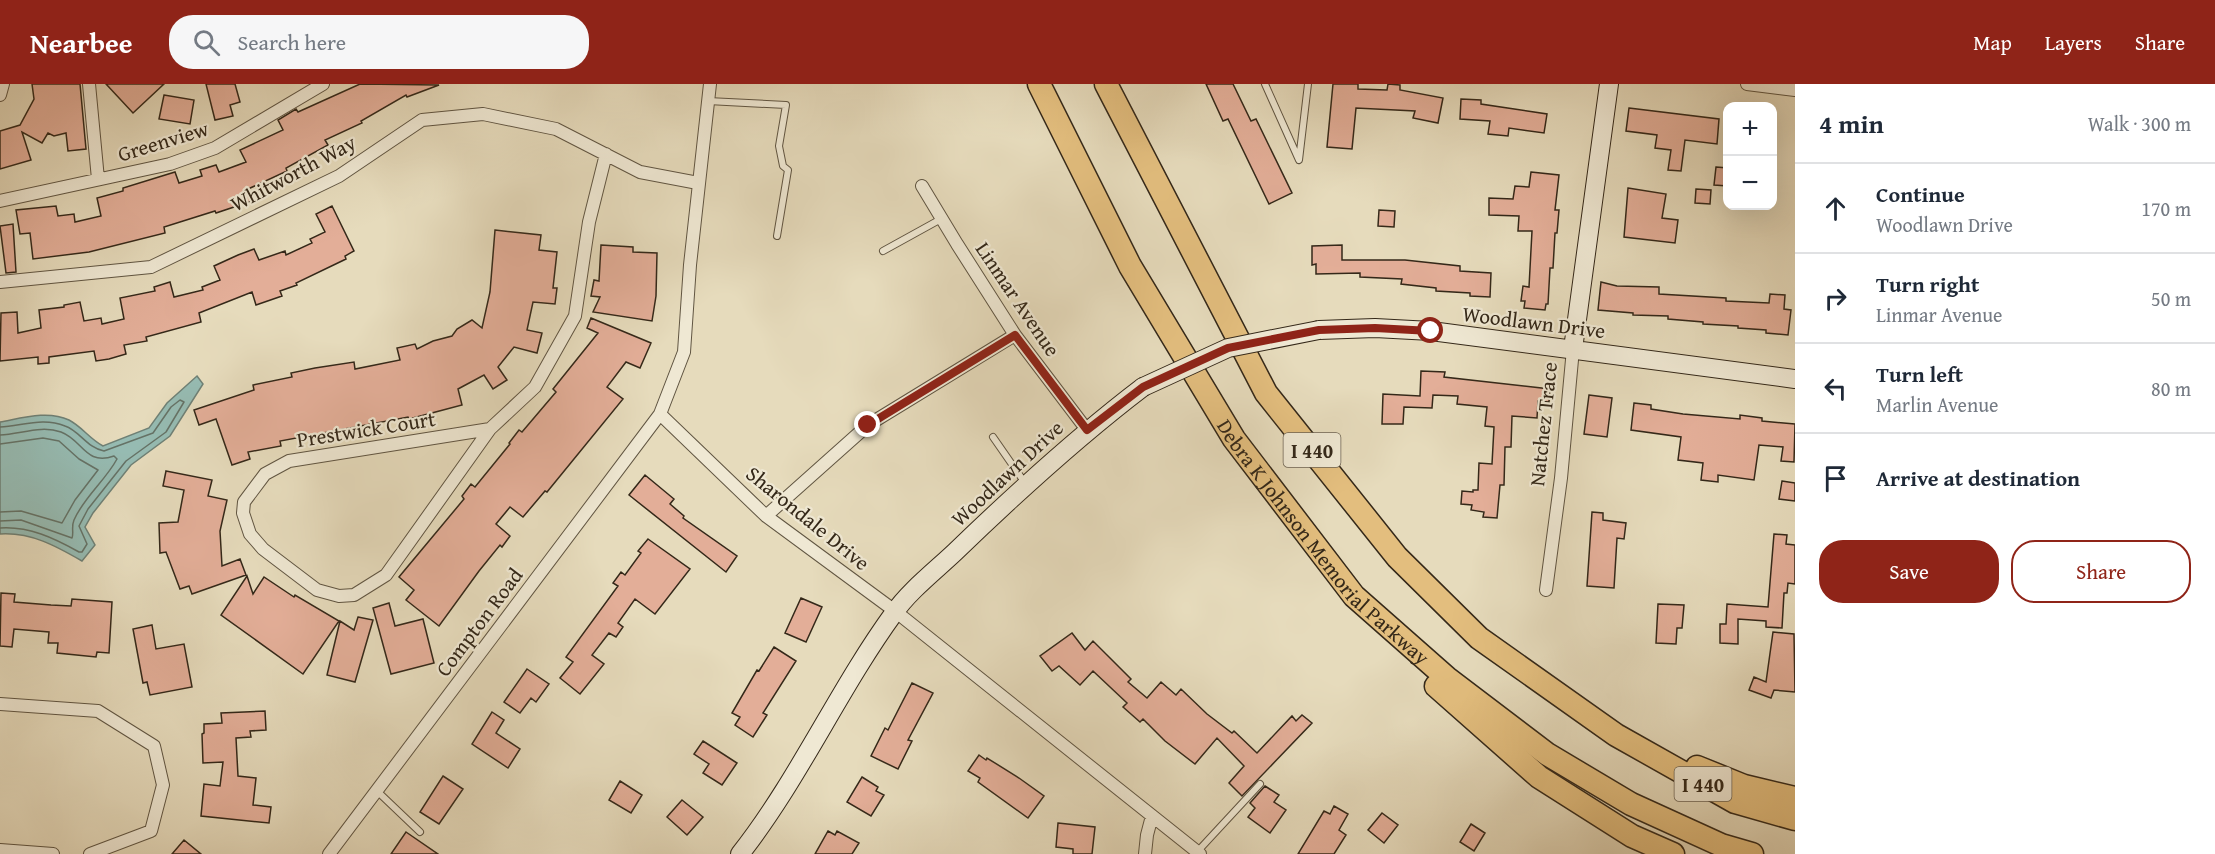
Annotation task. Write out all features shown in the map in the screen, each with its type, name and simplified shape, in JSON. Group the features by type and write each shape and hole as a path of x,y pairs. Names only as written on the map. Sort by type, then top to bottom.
{"highway":[{"name":"Debra K Johnson Memorial Parkway","path":"1039,84 1130,266 1234,439 1354,596 1447,678 1546,754 1631,804 1721,845 1752,854"},
{"name":"Debra K Johnson Memorial Parkway","path":"1106,84 1266,393 1397,557 1479,638 1616,735 1736,802 1795,819"},
{"path":"1354,596 1394,645 1425,676 1539,777 1632,836 1673,854"},
{"path":"1616,735 1744,786 1795,798"}],"main road":[{"name":"Natchez Trace","path":"1573,349 1609,84"},
{"name":"Woodlawn Drive","path":"740,854 789,781 895,611 1026,484 1087,430 1143,387 1228,348 1319,330 1375,328 1431,331 1795,379"}],"street":[{"path":"0,95 3,84"},
{"path":"89,84 98,179"},
{"name":"Greenview","path":"0,201 170,164 215,148 323,84"},
{"path":"660,414 684,352 690,265 710,84"},
{"path":"1747,84 1795,90"},
{"name":"Whitworth Way","path":"0,282 151,267 339,176 422,120 483,114 556,129 640,172 698,183"},
{"name":"Prestwick Court","path":"490,429 289,461 265,474 244,502 243,513 250,534 263,549 317,590 339,596 354,595 386,575 490,429 535,387 575,316 589,222 606,154"},
{"name":"Linmar Avenue","path":"922,186 1015,335 1087,430"},
{"path":"766,516 868,425 1015,335"},
{"name":"Natchez Trace","path":"1546,590 1561,478 1573,349"},
{"name":"Sharondale Drive","path":"660,414 766,516 895,611 1199,853"},
{"name":"Compton Road","path":"329,854 660,414"},
{"path":"0,704 98,711 154,746 163,785 151,831 90,854"},
{"path":"1144,854 1152,816"},
{"path":"0,850 53,854"}],"lane":[{"path":"1265,84 1299,160 1308,84"},
{"path":"708,101 786,105 779,146 783,166 788,170 777,236"},
{"path":"883,251 942,219"},
{"path":"993,437 1026,484"},
{"path":"1199,853 1260,784"},
{"path":"376,791 420,832"}],"water":[{"path":"197,376 203,384 170,436 131,465 93,513 85,527 95,545 82,561 53,545 33,538 0,534 0,422 44,415 61,417 69,420 103,446 149,428 167,403"}],"building":[{"path":"32,84 80,84 86,149 68,151 66,133 54,136 48,133 42,143 22,132 31,160 0,169 0,131 20,125 34,99"},
{"path":"106,84 164,84 133,113"},
{"path":"206,84 235,84 240,102 230,105 233,116 215,120"},
{"path":"360,84 439,85 407,97 406,95 361,121 362,123 325,140 328,145 286,168 287,171 248,189 252,201 164,227 165,233 89,252 33,259 30,233 20,234 16,210 56,206 58,216 74,214 75,222 101,216 97,198 123,191 123,188 175,172 179,183 202,176 200,170 216,165 219,172 246,162 240,150 283,130 278,120 296,109 298,112"},
{"path":"1206,84 1233,84 1251,121 1256,119 1292,193 1269,204 1228,119 1223,121"},
{"path":"1333,84 1358,84 1358,89 1387,90 1388,84 1400,85 1400,90 1443,98 1438,123 1413,118 1415,111 1356,108 1352,149 1327,147"},
{"path":"164,95 194,100 190,124 159,119"},
{"path":"1461,99 1481,100 1481,104 1547,114 1544,133 1509,128 1508,136 1488,134 1490,121 1460,119"},
{"path":"1629,108 1719,119 1717,144 1685,140 1681,171 1668,170 1671,150 1655,148 1657,135 1626,131"},
{"path":"1716,167 1723,168 1723,186 1714,185"},
{"path":"1531,172 1559,175 1555,210 1559,210 1557,233 1555,233 1553,268 1550,268 1548,304 1545,310 1524,308 1525,301 1521,301 1523,286 1529,287 1532,231 1518,231 1519,216 1489,215 1489,198 1513,199 1515,186 1529,187"},
{"path":"1628,188 1666,194 1662,218 1678,220 1675,243 1624,237"},
{"path":"1696,189 1711,190 1710,204 1695,203"},
{"path":"332,206 354,251 345,256 346,259 296,283 297,285 280,291 282,296 256,305 252,292 199,313 201,322 146,337 147,341 124,345 126,354 109,359 96,361 94,351 49,357 49,363 38,364 38,357 0,361 1,313 17,312 18,333 41,328 39,310 64,307 64,305 80,302 84,321 101,318 102,324 124,319 120,298 155,291 154,287 170,282 174,297 203,290 202,287 220,280 214,266 238,255 254,249 259,260 285,251 286,255 312,243 310,239 325,232 316,214"},
{"path":"1379,210 1395,211 1394,227 1378,226"},
{"path":"13,224 16,272 6,273 0,226"},
{"path":"495,230 541,235 539,250 557,252 553,288 557,288 555,304 533,302 527,330 542,333 537,353 514,347 498,367 507,380 493,389 484,375 458,389 462,405 409,419 408,417 280,441 281,446 248,452 250,459 232,465 216,419 199,425 194,410 254,390 253,385 292,377 291,373 315,368 354,362 355,369 400,360 397,348 415,344 417,349 433,341 452,336 457,329 472,320 482,328 490,292"},
{"path":"601,245 633,247 633,252 657,253 656,296 652,321 593,312 600,297 591,296 594,280 599,281"},
{"path":"1342,245 1342,260 1405,260 1460,266 1460,271 1491,273 1490,297 1470,296 1470,293 1436,291 1436,288 1401,284 1402,279 1360,277 1360,273 1316,274 1316,264 1312,265 1312,246"},
{"path":"1601,282 1617,286 1659,287 1659,294 1726,298 1726,301 1769,303 1770,294 1785,295 1784,309 1791,310 1788,335 1766,333 1766,330 1738,328 1738,326 1668,319 1668,316 1633,315 1633,313 1598,310"},
{"path":"591,318 651,343 640,368 626,362 607,387 623,399 547,492 545,491 523,517 510,507 496,524 510,536 479,571 439,626 406,600 414,590 399,577 464,499 462,496 471,484 475,487 519,430 522,432 556,392 553,389 598,333 587,328"},
{"path":"1421,371 1445,372 1444,377 1550,389 1549,402 1538,401 1537,418 1512,416 1511,447 1505,447 1504,485 1500,485 1497,518 1483,517 1484,512 1471,510 1472,505 1461,504 1462,491 1478,490 1479,463 1492,464 1494,427 1485,426 1487,407 1457,404 1458,396 1433,395 1432,408 1404,407 1403,424 1382,424 1383,394 1420,396"},
{"path":"1589,395 1612,398 1607,437 1584,434"},
{"path":"1634,403 1651,405 1651,409 1683,414 1740,419 1740,415 1762,418 1762,421 1795,424 1794,462 1781,461 1783,447 1759,445 1754,480 1718,475 1718,482 1701,480 1703,463 1678,460 1681,437 1631,430"},
{"path":"166,471 212,480 208,496 227,500 220,531 222,566 240,559 246,575 192,594 189,586 180,589 166,552 160,553 159,523 178,522 184,490 163,486"},
{"path":"645,475 674,499 670,504 684,516 683,518 737,556 726,572 629,495"},
{"path":"1782,481 1795,483 1795,501 1779,499"},
{"path":"1592,512 1603,513 1603,520 1626,523 1624,539 1617,538 1614,588 1587,586"},
{"path":"1774,534 1787,535 1786,544 1795,545 1795,584 1788,583 1787,593 1784,593 1782,628 1766,627 1766,621 1738,619 1738,644 1720,643 1720,624 1726,624 1727,604 1768,607"},
{"path":"648,539 690,569 655,614 635,599 618,623 623,627 616,637 609,633 592,655 604,664 580,694 560,678 573,662 566,657 618,586 613,583 621,572 625,575 641,553 638,551"},
{"path":"247,576 253,594 264,577 294,597 295,595 339,621 303,674 221,615"},
{"path":"1,593 15,594 14,602 51,605 71,606 72,599 112,602 109,653 97,652 96,657 57,653 58,643 48,643 49,632 14,629 12,647 0,646"},
{"path":"801,598 822,607 806,642 785,633"},
{"path":"389,603 395,626 423,619 434,663 391,674 373,608"},
{"path":"1658,604 1684,605 1682,628 1677,628 1676,644 1656,643"},
{"path":"358,617 373,620 355,682 327,675 340,621 354,630"},
{"path":"152,625 156,649 184,644 192,687 150,695 147,682 143,683 133,629"},
{"path":"1773,632 1794,634 1795,692 1774,690 1771,698 1749,690 1754,677 1766,682"},
{"path":"1072,633 1085,650 1093,641 1131,679 1128,682 1147,698 1161,682 1176,695 1181,689 1207,714 1232,733 1234,731 1257,753 1292,716 1296,721 1302,715 1312,723 1242,796 1229,783 1244,766 1217,738 1195,764 1165,741 1143,719 1140,722 1123,707 1127,703 1093,671 1080,685 1059,666 1052,671 1040,656"},
{"path":"774,647 796,661 763,713 767,715 753,737 735,725 740,717 732,713 757,670 759,671"},
{"path":"527,669 549,684 536,702 531,698 520,713 504,702"},
{"path":"912,683 933,693 908,740 912,741 898,769 871,756 885,728 888,730"},
{"path":"265,711 266,730 250,731 251,737 236,738 238,776 256,778 253,805 271,807 269,823 201,816 204,784 220,786 223,762 203,763 204,724 222,723 221,713"},
{"path":"492,712 504,720 496,733 520,749 508,768 472,744"},
{"path":"703,741 737,763 722,785 703,773 709,764 694,754"},
{"path":"979,755 1019,778 1044,796 1028,818 978,782 980,778 968,771"},
{"path":"443,776 463,789 439,824 420,812"},
{"path":"862,777 878,787 876,791 884,795 871,816 847,802"},
{"path":"620,781 642,795 631,813 609,800"},
{"path":"1265,786 1279,795 1274,802 1286,810 1270,833 1248,817 1255,808 1250,803"},
{"path":"682,800 703,817 687,835 667,817"},
{"path":"1334,806 1348,814 1339,830 1346,835 1334,854 1298,854 1324,811 1330,814"},
{"path":"1382,813 1398,825 1384,843 1368,830"},
{"path":"1058,823 1095,827 1092,854 1073,854 1073,849 1056,847"},
{"path":"1471,824 1485,833 1474,851 1460,842"},
{"path":"828,831 835,835 837,831 859,843 852,854 815,854"},
{"path":"406,832 438,854 391,854"},
{"path":"184,840 201,854 172,854"}],"route":[{"path":"868,425 1015,335 1087,430 1143,387 1228,348 1319,330 1375,328 1431,331"}]}
